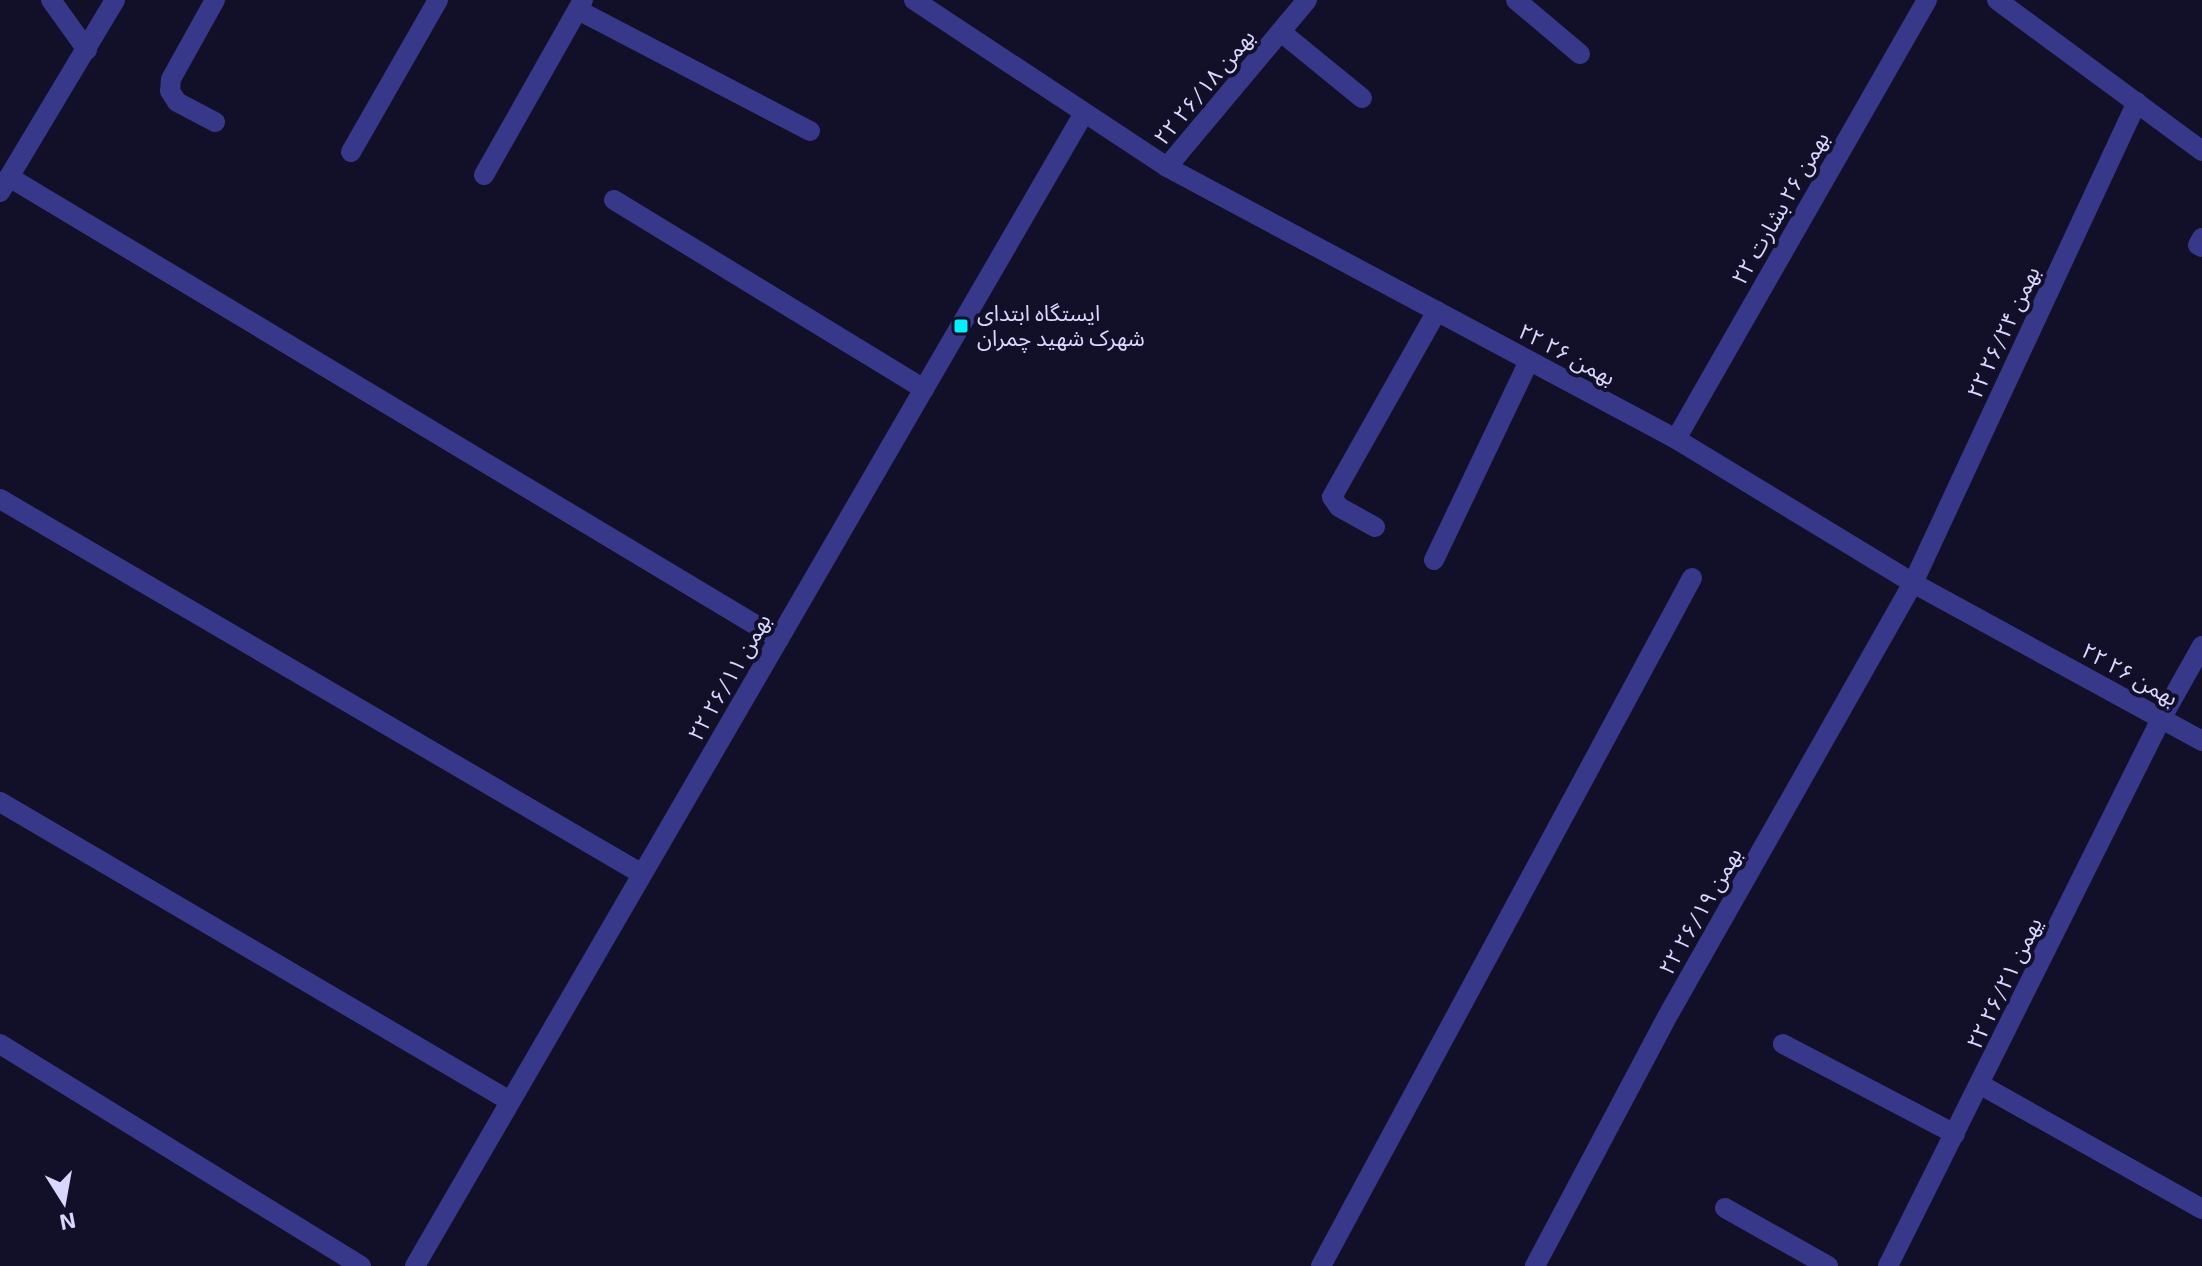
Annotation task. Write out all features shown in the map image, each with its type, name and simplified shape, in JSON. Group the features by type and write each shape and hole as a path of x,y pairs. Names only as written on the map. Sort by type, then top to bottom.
{"street":[{"path":"51,0 87,50"},
{"path":"115,0 5,185 779,639"},
{"path":"215,0 171,79 170,91 177,102 215,122"},
{"path":"351,152 438,0"},
{"name":"۲۲ بهمن ۲۶/۱۸","path":"1167,167 1307,0"},
{"path":"1516,0 1580,54"},
{"name":"بهمن ۲۶ بشارت ۲۲","path":"1676,439 1927,0"},
{"path":"1997,0 2202,151"},
{"name":"۲۲ بهمن ۲۶","path":"923,2 1167,167 1676,439 1913,583 2202,741"},
{"path":"484,175 580,5 810,131"},
{"path":"1281,32 1362,98"},
{"name":"۲۲ بهمن ۲۶/۲۴","path":"1913,583 2137,102"},
{"name":"۲۲ بهمن ۲۶/۱۱","path":"415,1266 1084,113"},
{"path":"614,200 924,389"},
{"path":"2202,238 2198,245 2202,247"},
{"path":"1375,527 1339,507 1332,497 1437,311"},
{"path":"1434,560 1529,361"},
{"path":"0,499 642,874"},
{"path":"1321,1266 1692,578"},
{"name":"۲۲ بهمن ۲۶/۱۹","path":"1535,1266 1667,1017 1913,583"},
{"name":"۲۲ یهمن ۲۶/۲۱","path":"1888,1266 2161,719 2202,646"},
{"path":"0,802 510,1101"},
{"path":"0,1044 361,1266"},
{"path":"1783,1044 1955,1134"},
{"path":"1981,1085 2202,1209"},
{"path":"1725,1208 1828,1266"}],"place":[{"name":"ایستگاه ابتدای شهرک شهید چمران","path":"961,326"}]}
